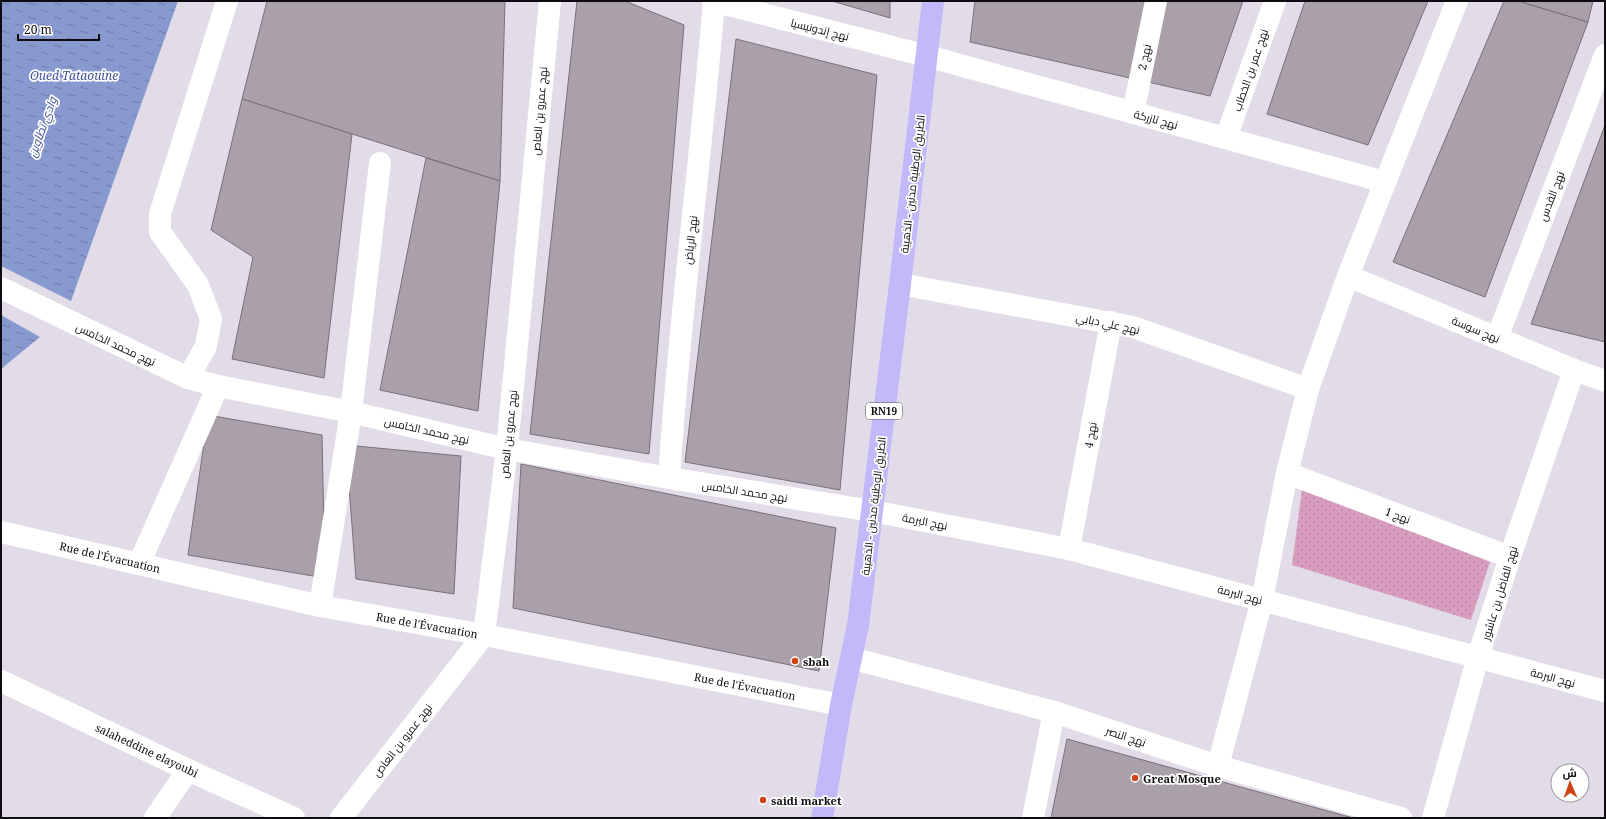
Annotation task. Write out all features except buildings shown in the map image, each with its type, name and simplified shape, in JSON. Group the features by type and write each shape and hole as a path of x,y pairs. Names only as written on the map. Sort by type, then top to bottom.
{"main road":[{"name":"الطريق الوطنية مدنين - الذهيبة","path":"822,818 858,625 933,1"}],"street":[{"path":"188,378 206,346 211,320 198,285 160,232 160,214 227,1"},
{"name":"نهج عمرو بن العاص","path":"341,818 484,635 507,449 550,1"},
{"name":"نهج إندونيسيا","path":"714,1 926,56"},
{"name":"نهج الرياض","path":"669,478 674,393 689,247 704,123 714,1"},
{"name":"نهج 2","path":"1133,113 1156,1"},
{"name":"نهج عمر بن الخطاب","path":"1226,138 1274,1"},
{"path":"1218,766 1262,600 1287,473 1308,389 1348,276 1457,1"},
{"name":"نهج القدس","path":"1497,338 1605,55"},
{"name":"نهج تازركة","path":"926,56 1385,182"},
{"path":"320,606 351,412 380,163"},
{"name":"نهج سوسة","path":"1348,276 1574,370 1605,381"},
{"name":"نهج علي دبابي","path":"900,284 1133,327 1308,389"},
{"name":"نهج محمد الخامس","path":"1,288 188,378 218,386 351,412 507,449 669,478 872,511"},
{"name":"نهج 4","path":"1069,549 1111,322"},
{"name":"نهج الفاضل بن عاشور","path":"1433,818 1478,657 1510,557 1574,370"},
{"path":"139,564 218,386"},
{"name":"نهج 1","path":"1287,473 1510,557"},
{"name":"نهج البرمة","path":"872,511 1069,549 1605,690"},
{"name":"Rue de l'Évacuation","path":"8,533 320,606 484,635 842,705"},
{"name":"نهج النصر","path":"851,658 1054,712 1218,766 1401,818"},
{"name":"salaheddine elayoubi","path":"1,681 188,770 294,818"},
{"path":"1033,818 1054,712"},
{"path":"155,818 188,770"}],"shaded area":[{"path":"1302,489 1490,562 1471,620 1292,565"}],"water":[{"name":"Oued Tataouine","path":"1,1 178,1 71,301 1,266"},
{"path":"1,315 40,337 1,369"}],"place":[{"name":"sbah","path":"795,661"},
{"name":"Great Mosque","path":"1135,778"},
{"name":"saidi market","path":"763,800"}],"water label":[{"name":"وادي تطاوين","path":"42,127"}]}
